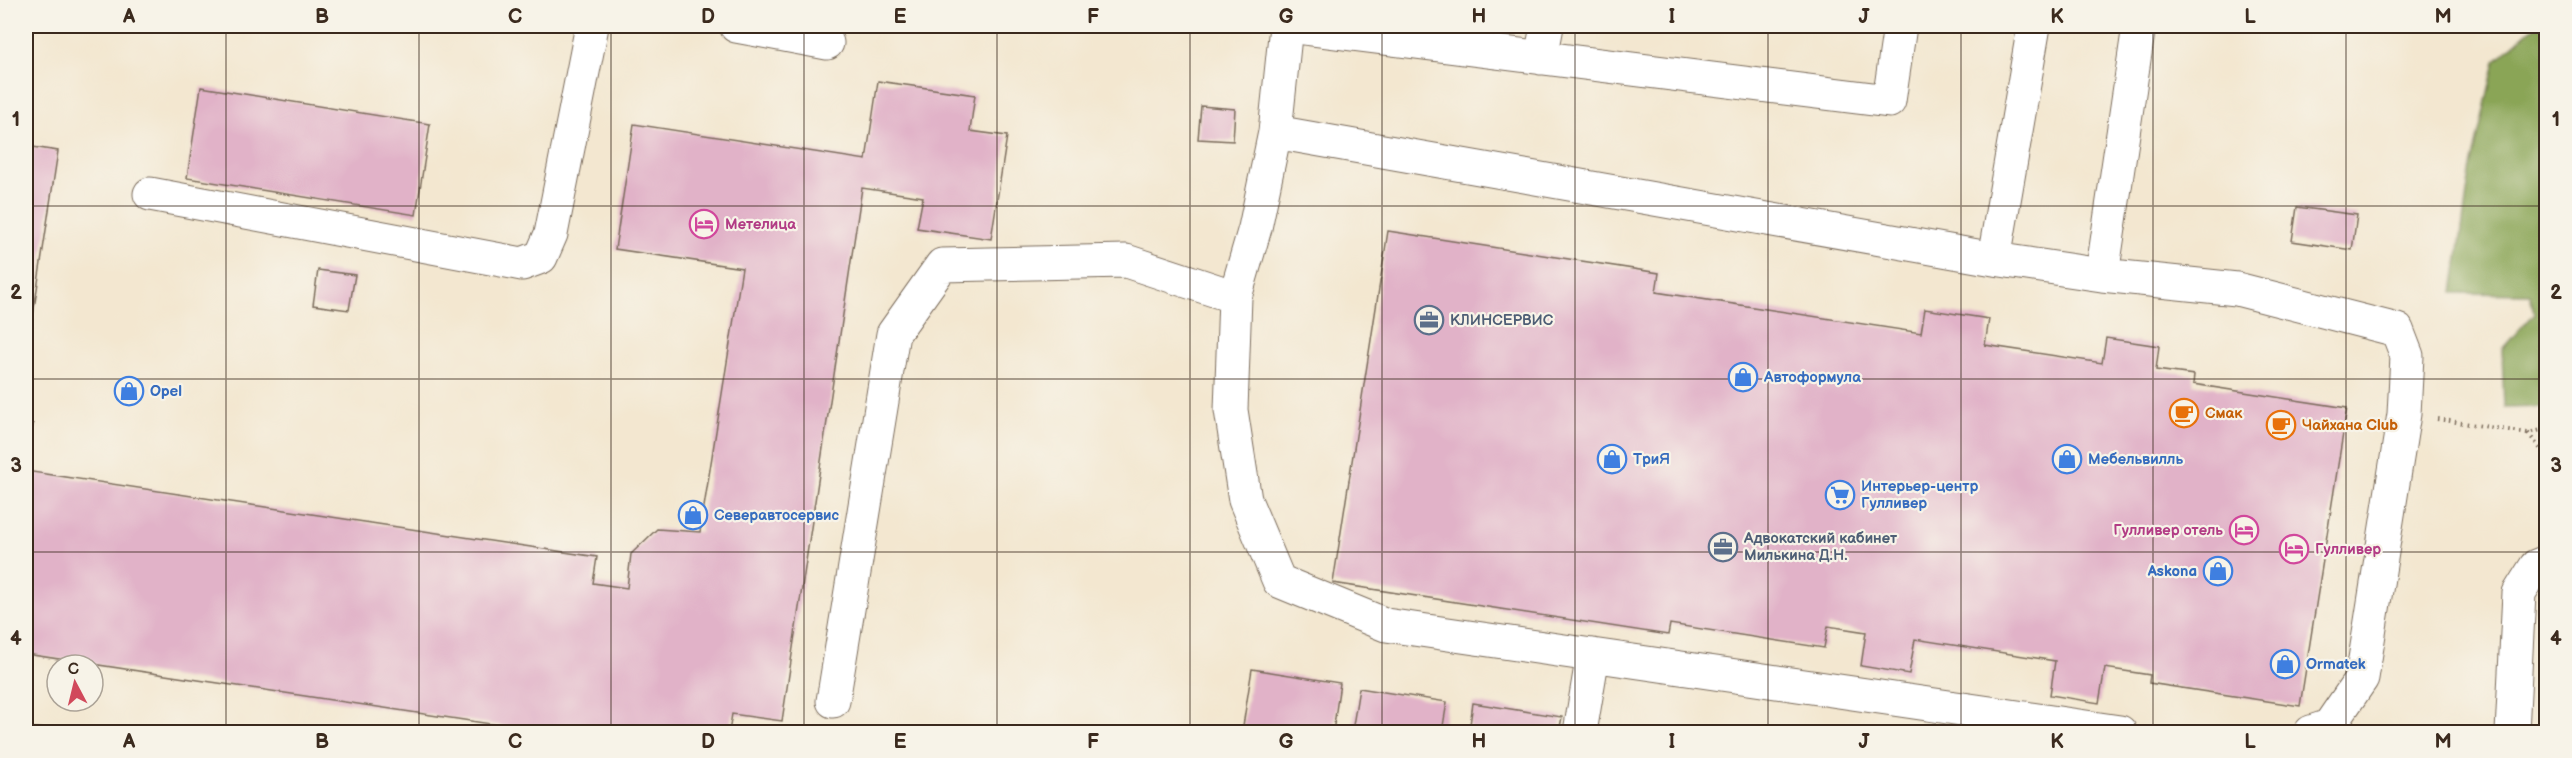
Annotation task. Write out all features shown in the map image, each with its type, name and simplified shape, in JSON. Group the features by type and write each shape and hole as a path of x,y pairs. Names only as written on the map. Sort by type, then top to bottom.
{"lane":[{"path":"150,194 522,264 541,258 551,234 592,26"},
{"path":"736,26 827,43"},
{"path":"1900,26 1889,101 1287,26 1275,132 1255,228 1235,297 1231,410 1245,500 1279,580 1386,625 2120,732"},
{"path":"1541,58 1547,26"},
{"path":"1994,259 2034,26"},
{"path":"2102,276 2139,26"},
{"path":"1275,132 1994,259 2102,276 2237,289 2397,330 2407,356 2404,414 2362,678 2322,730"},
{"path":"833,701 893,334 942,265 1125,261 1235,297"},
{"path":"2512,732 2519,593 2536,566 2547,562"},
{"path":"1580,732 1593,655"}],"path":[{"path":"2431,418 2528,434 2547,429"},
{"path":"2528,434 2547,456"}],"green space":[{"path":"2535,26 2546,26 2546,407 2504,408 2502,349 2534,313 2530,294 2453,293 2470,172 2495,61"}],"building":[{"path":"878,81 975,95 970,131 1007,136 991,239 917,228 923,197 862,188 782,721 732,714 729,732 543,732 105,666 105,653 45,653 45,657 26,654 26,471 597,557 593,583 627,588 631,554 657,529 700,532 742,268 615,249 634,124 866,160"},
{"path":"201,87 430,124 416,215 187,178"},
{"path":"1201,106 1235,109 1233,141 1198,139"},
{"path":"26,146 58,151 27,355 26,354"},
{"path":"2297,207 2357,215 2352,250 2292,241"},
{"name":"Интерьер-центр Гулливер","path":"1388,231 1659,273 1656,292 1921,333 1925,309 1989,319 1985,345 2102,363 2106,338 2159,346 2156,370 2194,375 2193,384 2347,408 2300,706 2149,683 2150,675 2105,668 2099,703 2050,695 2055,661 1915,639 1909,674 1861,666 1866,632 1828,626 1824,648 1670,624 1668,635 1333,583"},
{"path":"318,270 355,275 349,310 313,305"},
{"path":"26,423 33,424 27,462 26,462"},
{"path":"1252,669 1340,683 1333,732 1242,732"},
{"path":"1359,688 1447,702 1442,732 1352,732"},
{"path":"1473,703 1562,717 1559,732 1469,732"},
{"path":"26,727 65,731 65,732 26,732"}],"place":[{"name":"Метелица","path":"704,224"},
{"name":"КЛИНСЕРВИС","path":"1429,320"},
{"name":"Автоформула","path":"1743,377"},
{"name":"Opel","path":"129,391"},
{"name":"Смак","path":"2184,413"},
{"name":"Чайхана Club","path":"2281,425"},
{"name":"ТриЯ","path":"1612,459"},
{"name":"Мебельвилль","path":"2067,459"},
{"name":"Интерьер-центр Гулливер","path":"1840,495"},
{"name":"Северавтосервис","path":"693,515"},
{"name":"Гулливер отель","path":"2244,530"},
{"name":"Адвокатский кабинет Милькина Д.Н.","path":"1723,547"},
{"name":"Гулливер","path":"2294,549"},
{"name":"Askona","path":"2218,571"},
{"name":"Ormatek","path":"2285,664"}]}
